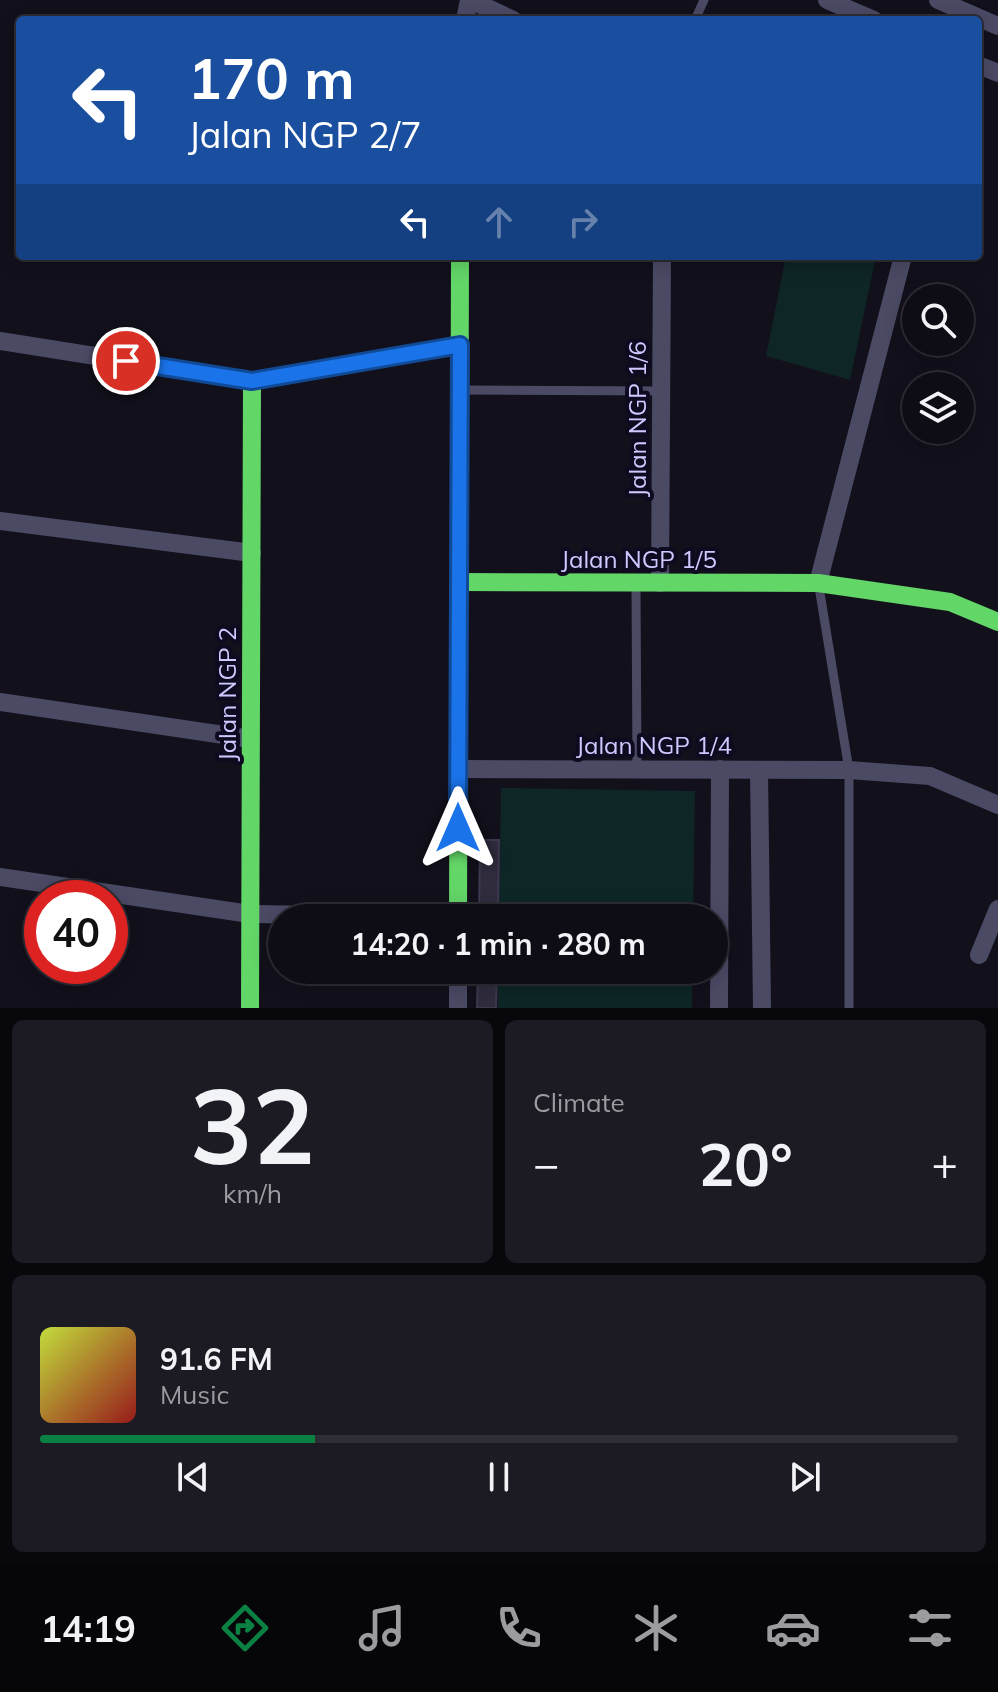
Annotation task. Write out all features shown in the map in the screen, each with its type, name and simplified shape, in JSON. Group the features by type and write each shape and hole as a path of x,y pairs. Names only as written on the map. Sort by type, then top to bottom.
{"street":[{"path":"470,0 504,16"},
{"path":"827,0 865,16"},
{"path":"938,0 975,16"},
{"path":"458,904 460,260"},
{"name":"Jalan NGP 1/6","path":"660,583 662,260"},
{"path":"818,583 902,260"},
{"path":"0,341 252,381 460,345"},
{"name":"Jalan NGP 2","path":"250,1008 252,381"},
{"path":"0,521 252,553"},
{"name":"Jalan NGP 1/5","path":"459,582 818,583 950,602 998,622"},
{"path":"0,702 251,739"},
{"name":"Jalan NGP 1/4","path":"458,769 849,770 930,776 998,805"},
{"path":"719,1008 720,769"},
{"path":"759,770 762,1008"},
{"path":"0,877 268,914"},
{"path":"979,955 998,909"},
{"path":"458,984 458,1008"}],"lane":[{"path":"460,390 661,391"},
{"path":"636,583 637,769"},
{"path":"818,583 849,770 849,1008"}],"green space":[{"path":"785,260 875,260 850,380 766,356"},
{"path":"501,788 695,791 693,904 499,904"},
{"path":"498,984 692,984 692,1008 498,1008"}],"building":[{"path":"480,840 499,840 498,904 479,904"},
{"path":"478,984 497,984 496,1008 477,1008"}],"traffic: fast":[{"path":"458,904 460,260"},
{"path":"250,1008 252,381"},
{"path":"459,582 818,583 950,602 998,622"}],"route":[{"path":"126,361 252,381 460,345 458,828"}]}
